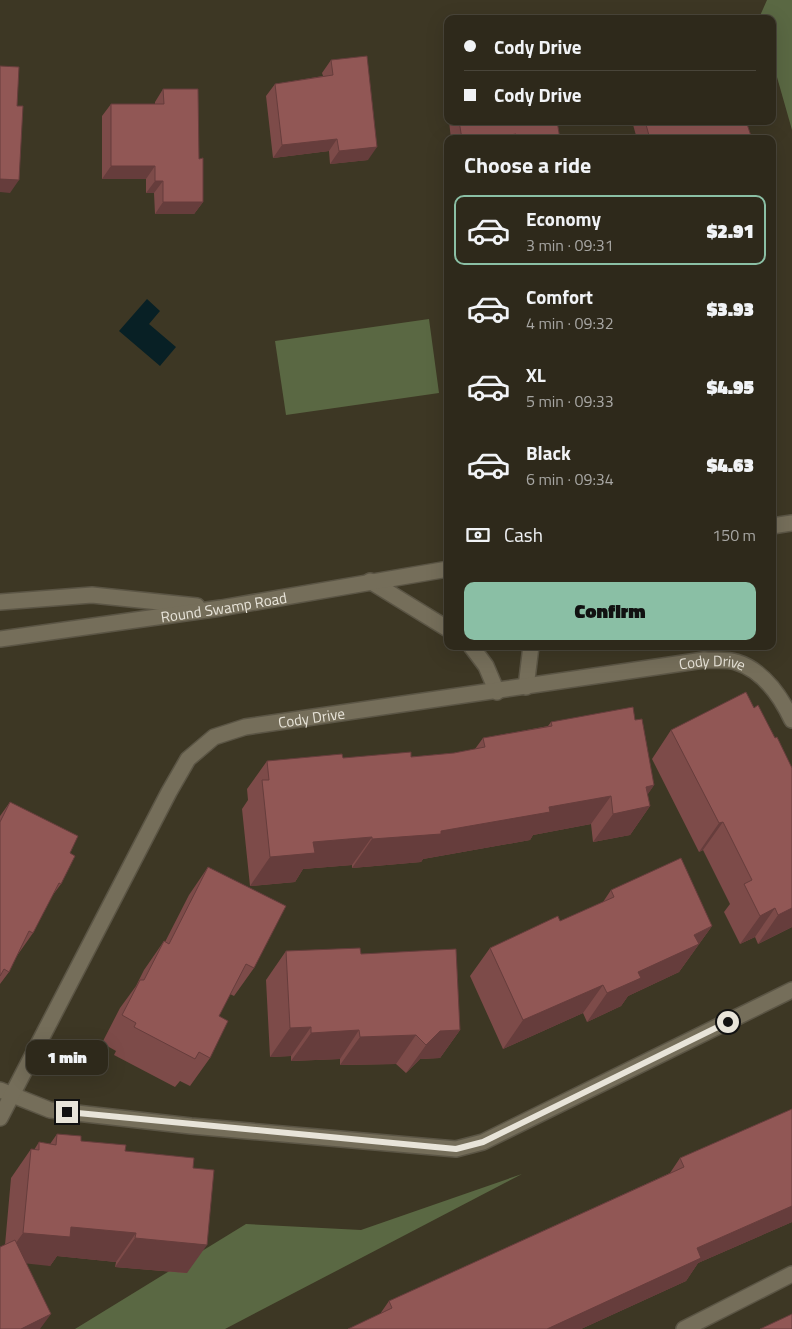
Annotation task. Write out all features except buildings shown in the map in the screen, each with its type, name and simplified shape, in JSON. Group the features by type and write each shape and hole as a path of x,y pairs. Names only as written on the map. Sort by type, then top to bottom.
{"street":[{"path":"776,525 792,523"},
{"name":"Round Swamp Road","path":"0,639 221,608 444,570"},
{"path":"370,581 444,626"},
{"path":"0,602 92,595 221,608"},
{"path":"474,650 486,666 498,692"},
{"path":"526,687 531,650"},
{"name":"Cody Drive","path":"0,1118 6,1093 169,792 188,759 214,737 245,727 498,692 704,660 736,662 756,672 772,687 792,720"},
{"path":"6,1093 50,1110 210,1128 456,1149 483,1142 792,990"},
{"path":"684,1329 792,1274"}],"green space":[{"path":"767,0 792,0 792,130 776,74 776,15 760,15"},
{"path":"429,319 439,393 286,415 275,341"},
{"path":"522,1174 225,1329 75,1329 246,1224 361,1230"}],"water":[{"path":"147,299 160,311 149,324 176,347 160,366 119,331"}],"route":[{"path":"67,1112 228,1129 456,1149 483,1142 728,1022"}]}
